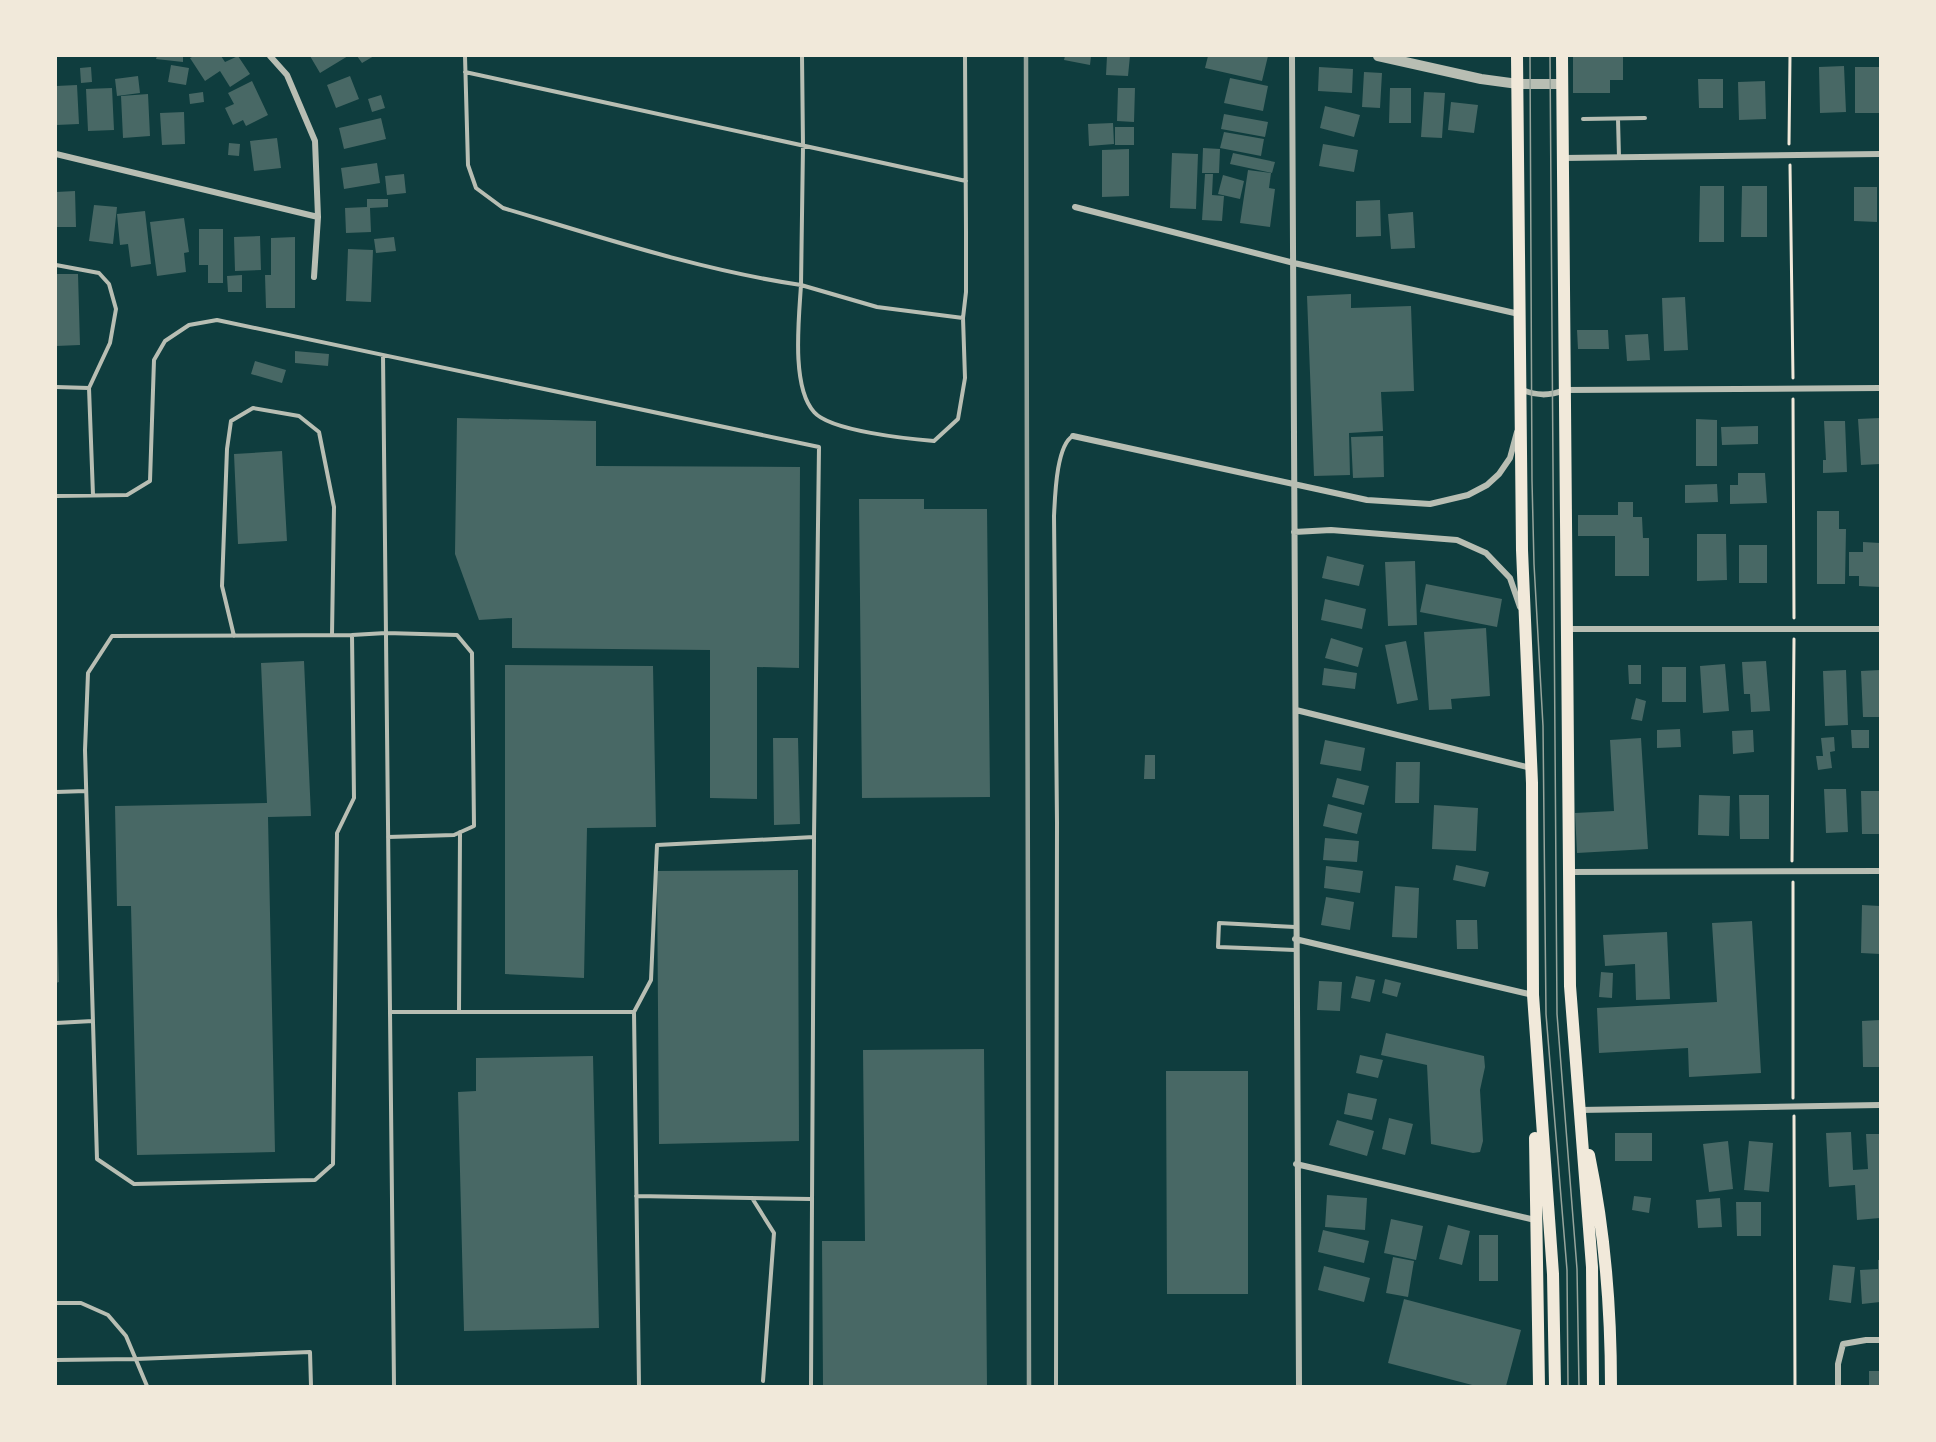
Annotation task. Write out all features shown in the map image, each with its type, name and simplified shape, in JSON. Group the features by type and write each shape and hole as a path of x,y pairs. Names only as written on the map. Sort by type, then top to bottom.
{"main road":[{"path":"1517,56 1520,417 1531,768 1535,1220 1539,1386"},
{"path":"1562,56 1570,986 1592,1267 1593,1386"},
{"path":"1533,995 1553,1274 1555,1386"},
{"path":"1579,1110 1603,1234 1610,1316 1611,1386"}],"street":[{"path":"270,56 287,75 315,141 318,217 314,276"},
{"path":"1292,56 1298,1386"},
{"path":"1378,56 1481,80 1518,84 1562,84"},
{"path":"56,154 318,217"},
{"path":"1563,158 1881,154"},
{"path":"1075,207 1294,263 1519,314"},
{"path":"1520,389 1531,394 1551,395 1565,390 1881,388"},
{"path":"1073,436 1367,500 1430,504 1468,495 1487,485 1510,458 1520,417"},
{"path":"1294,532 1331,530 1457,540 1486,553 1510,578 1525,619"},
{"path":"1567,629 1881,629"},
{"path":"1296,711 1531,768"},
{"path":"1569,872 1881,870"},
{"path":"1296,939 1533,995"},
{"path":"1579,1110 1881,1105"},
{"path":"1296,1164 1535,1220"},
{"path":"1838,1386 1838,1364 1843,1344 1881,1340"}],"lane":[{"path":"465,56 468,165 476,188 503,208 699,265 801,285 877,307 963,318"},
{"path":"802,56 803,146 799,356 803,396 815,414 836,424 887,437 934,441 958,420 965,378 963,318 966,292 965,56"},
{"path":"465,72 966,181"},
{"path":"1583,119 1645,118"},
{"path":"1618,119 1619,157"},
{"path":"56,264 99,273 109,284 116,309 110,343 89,388 93,495"},
{"path":"56,496 127,495 150,481 154,360 165,340 189,325 217,320 819,447 811,1386"},
{"path":"384,355 394,1386"},
{"path":"56,387 89,388"},
{"path":"234,636 222,586 227,449 231,421 254,408 298,416 319,432 334,507 332,635"},
{"path":"1056,1386 1054,507 1055,480 1068,439 1073,436"},
{"path":"352,635 354,798 337,833 333,1164 315,1180 134,1184 97,1159 85,750 88,673 112,636 386,633 458,635 472,653 474,826 454,835 388,837"},
{"path":"56,792 86,791"},
{"path":"459,1012 460,832"},
{"path":"639,1386 634,1012 651,980 657,845 814,837"},
{"path":"1295,927 1219,923 1218,947 1295,950"},
{"path":"390,1012 634,1012"},
{"path":"56,1023 93,1021"},
{"path":"636,1196 811,1199"},
{"path":"752,1198 774,1233 763,1381"},
{"path":"56,1303 81,1303 108,1315 126,1336 147,1386"},
{"path":"56,1360 310,1352 311,1386"}],"path":[{"path":"1790,56 1794,630 1792,870 1795,1386"}],"building":[{"path":"157,56 183,56 183,62 156,59"},
{"path":"221,56 225,62 238,56 250,74 230,87 220,71 205,81 190,58"},
{"path":"310,56 348,56 320,73"},
{"path":"357,56 374,56 362,63"},
{"path":"1065,56 1091,56 1090,65 1064,60"},
{"path":"1107,56 1130,56 1128,76 1106,75"},
{"path":"1208,56 1268,56 1262,81 1205,68"},
{"path":"1573,56 1623,56 1623,80 1610,80 1610,93 1573,93"},
{"path":"171,65 189,68 186,85 168,82"},
{"path":"1844,66 1846,112 1820,113 1819,67"},
{"path":"91,67 92,82 81,83 80,68"},
{"path":"1319,67 1353,69 1352,93 1318,91"},
{"path":"1855,67 1879,67 1879,113 1855,113"},
{"path":"1364,72 1382,73 1380,108 1362,107"},
{"path":"138,76 140,93 117,96 115,79"},
{"path":"350,76 359,99 336,108 327,85"},
{"path":"1230,78 1268,86 1263,111 1224,103"},
{"path":"1698,79 1723,79 1723,108 1699,108"},
{"path":"252,81 268,115 246,126 243,120 233,125 225,108 234,104 228,93"},
{"path":"1765,81 1766,119 1739,120 1738,82"},
{"path":"77,85 79,124 56,125 56,86"},
{"path":"112,88 114,130 88,131 86,89"},
{"path":"1118,88 1135,88 1134,122 1117,121"},
{"path":"1390,88 1411,88 1411,123 1389,123"},
{"path":"203,92 204,102 190,104 189,94"},
{"path":"1424,92 1445,93 1442,138 1421,137"},
{"path":"148,94 150,136 123,138 121,96"},
{"path":"381,95 385,108 372,112 368,99"},
{"path":"1451,102 1478,105 1474,133 1448,130"},
{"path":"1325,106 1360,115 1354,137 1320,128"},
{"path":"184,112 185,144 162,145 160,113"},
{"path":"1224,114 1268,122 1265,137 1221,129"},
{"path":"381,118 386,139 344,149 339,128"},
{"path":"1113,123 1114,144 1089,146 1088,124"},
{"path":"1115,127 1134,127 1134,145 1115,145"},
{"path":"1224,132 1264,139 1261,156 1220,148"},
{"path":"277,138 281,168 254,171 250,141"},
{"path":"229,143 240,144 239,156 228,155"},
{"path":"1323,144 1358,150 1354,172 1319,166"},
{"path":"1203,148 1220,149 1219,173 1202,173"},
{"path":"1129,149 1129,196 1102,197 1102,150"},
{"path":"1172,153 1198,154 1196,209 1170,208"},
{"path":"1233,153 1275,162 1272,173 1230,164"},
{"path":"377,163 380,183 344,189 341,168"},
{"path":"1248,170 1271,173 1269,188 1275,189 1270,227 1240,223"},
{"path":"404,174 406,193 387,195 385,176"},
{"path":"1205,174 1213,174 1212,195 1224,196 1222,221 1202,220"},
{"path":"1223,175 1244,181 1240,199 1218,194"},
{"path":"1700,186 1724,186 1724,242 1699,242"},
{"path":"1742,186 1767,186 1767,237 1741,237"},
{"path":"1854,187 1877,187 1877,222 1854,221"},
{"path":"75,191 76,227 56,227 56,192"},
{"path":"367,199 388,199 388,207 370,208 371,232 346,233 345,208 367,207"},
{"path":"1380,200 1381,236 1356,237 1356,201"},
{"path":"94,205 117,207 113,244 89,241"},
{"path":"145,211 151,264 131,267 128,244 120,245 117,214"},
{"path":"1413,212 1415,248 1391,249 1388,214"},
{"path":"184,218 189,252 184,253 186,272 157,276 150,222"},
{"path":"199,229 223,229 223,283 208,283 208,265 199,265"},
{"path":"260,236 261,270 235,271 234,237"},
{"path":"295,237 295,308 266,308 265,275 271,275 271,238"},
{"path":"394,237 396,251 376,253 374,239"},
{"path":"348,249 373,250 371,302 346,301"},
{"path":"56,274 78,274 80,345 56,346"},
{"path":"242,275 242,292 228,292 227,276"},
{"path":"1351,294 1351,308 1411,306 1414,391 1381,392 1383,431 1349,433 1350,475 1314,476 1307,296"},
{"path":"1685,297 1688,350 1664,351 1662,298"},
{"path":"1577,330 1608,330 1609,349 1578,349"},
{"path":"1648,334 1650,360 1627,361 1625,335"},
{"path":"295,351 329,354 328,366 295,363"},
{"path":"255,361 286,370 282,383 251,374"},
{"path":"457,418 596,421 596,466 800,467 799,668 757,667 757,799 710,798 710,650 512,648 512,618 479,620 455,554"},
{"path":"1880,418 1880,464 1861,465 1858,419"},
{"path":"1696,419 1717,420 1717,466 1696,466"},
{"path":"1824,421 1845,421 1847,472 1823,473 1823,460 1826,460"},
{"path":"1758,426 1758,444 1722,445 1721,427"},
{"path":"1383,436 1384,477 1353,478 1351,437"},
{"path":"282,451 287,541 238,544 234,454"},
{"path":"1738,473 1765,473 1767,503 1730,504 1730,485 1738,485"},
{"path":"1717,484 1718,502 1685,503 1685,485"},
{"path":"859,499 924,499 924,509 987,509 990,797 862,798"},
{"path":"1618,502 1633,502 1633,517 1642,517 1643,538 1649,538 1649,576 1615,576 1615,536 1578,536 1578,515 1618,515"},
{"path":"1817,511 1839,511 1839,529 1846,529 1845,584 1817,584"},
{"path":"1697,534 1726,534 1727,580 1697,581"},
{"path":"1863,542 1880,543 1880,587 1859,586 1859,576 1849,576 1849,552 1863,552"},
{"path":"1739,545 1767,545 1767,583 1739,583"},
{"path":"1327,556 1364,565 1359,586 1322,578"},
{"path":"1415,561 1417,625 1388,626 1385,562"},
{"path":"1426,584 1502,599 1497,627 1420,612"},
{"path":"1325,599 1366,609 1362,629 1321,620"},
{"path":"1486,628 1490,696 1451,699 1452,709 1429,710 1424,632"},
{"path":"1331,638 1363,648 1358,667 1325,658"},
{"path":"1406,641 1418,700 1397,704 1385,645"},
{"path":"304,661 311,816 268,817 275,1152 137,1155 131,906 117,906 115,806 267,803 261,663"},
{"path":"1766,661 1770,711 1751,712 1750,694 1744,694 1742,662"},
{"path":"1725,664 1729,711 1703,713 1700,666"},
{"path":"505,665 653,666 656,827 587,828 584,978 505,974"},
{"path":"1628,665 1641,665 1641,684 1629,684"},
{"path":"1662,667 1686,667 1686,702 1662,702"},
{"path":"1324,668 1357,673 1355,689 1322,685"},
{"path":"1846,670 1848,725 1825,726 1823,671"},
{"path":"1880,670 1880,717 1863,717 1861,671"},
{"path":"1636,698 1646,701 1642,721 1631,719"},
{"path":"1680,729 1681,747 1657,748 1657,730"},
{"path":"1753,730 1754,752 1733,754 1732,731"},
{"path":"1851,730 1869,730 1869,748 1852,748"},
{"path":"1834,737 1835,751 1830,752 1832,768 1818,770 1816,756 1823,756 1821,738"},
{"path":"773,738 798,738 800,824 774,825"},
{"path":"1641,738 1648,849 1577,853 1575,813 1614,811 1610,740"},
{"path":"1325,740 1365,748 1361,771 1320,764"},
{"path":"1145,755 1155,755 1155,779 1144,779"},
{"path":"1396,762 1420,762 1419,803 1395,803"},
{"path":"1337,778 1369,786 1364,805 1332,797"},
{"path":"1824,789 1846,789 1848,832 1826,833"},
{"path":"1861,791 1880,791 1880,834 1862,834"},
{"path":"1699,795 1730,796 1729,836 1698,835"},
{"path":"1739,795 1769,795 1769,839 1740,839"},
{"path":"1328,804 1362,813 1357,834 1323,826"},
{"path":"1434,805 1478,808 1476,851 1432,849"},
{"path":"1325,838 1359,841 1357,862 1323,860"},
{"path":"1456,865 1489,872 1485,887 1453,880"},
{"path":"1326,866 1363,871 1360,893 1324,888"},
{"path":"798,870 799,1141 659,1144 657,871"},
{"path":"1395,886 1419,888 1417,938 1392,937"},
{"path":"1326,897 1354,902 1350,930 1321,925"},
{"path":"1862,905 1880,906 1880,954 1861,953"},
{"path":"56,914 59,982 56,983"},
{"path":"1456,920 1477,920 1478,949 1457,949"},
{"path":"1752,921 1761,1073 1689,1077 1688,1048 1599,1053 1597,1008 1717,1002 1712,923"},
{"path":"1667,932 1670,999 1636,1000 1635,964 1605,966 1603,935"},
{"path":"1601,972 1613,973 1612,998 1599,997"},
{"path":"1356,976 1375,980 1370,1002 1351,998"},
{"path":"1385,979 1401,983 1397,997 1382,993"},
{"path":"1319,981 1342,982 1340,1011 1317,1010"},
{"path":"1880,1020 1880,1067 1863,1067 1862,1021"},
{"path":"1386,1033 1484,1056 1485,1067 1480,1090 1483,1141 1480,1152 1473,1153 1431,1144 1427,1065 1381,1055"},
{"path":"984,1049 987,1386 823,1386 822,1241 865,1241 863,1050"},
{"path":"1360,1055 1383,1060 1378,1078 1356,1073"},
{"path":"593,1056 599,1328 464,1331 458,1092 476,1091 476,1058"},
{"path":"1166,1071 1248,1071 1248,1294 1167,1294"},
{"path":"1348,1093 1377,1099 1372,1120 1344,1114"},
{"path":"1389,1118 1413,1124 1405,1155 1382,1149"},
{"path":"1337,1120 1374,1131 1367,1156 1329,1145"},
{"path":"1851,1132 1853,1170 1868,1169 1866,1134 1880,1134 1880,1218 1857,1220 1855,1185 1829,1187 1826,1133"},
{"path":"1615,1133 1652,1133 1652,1161 1615,1161"},
{"path":"1728,1141 1733,1189 1709,1192 1703,1144"},
{"path":"1749,1141 1773,1143 1769,1192 1744,1190"},
{"path":"1327,1195 1367,1198 1365,1230 1325,1227"},
{"path":"1634,1196 1651,1198 1649,1213 1632,1210"},
{"path":"1720,1198 1722,1227 1698,1228 1696,1200"},
{"path":"1736,1202 1761,1202 1761,1236 1737,1236"},
{"path":"1391,1219 1423,1226 1416,1260 1384,1253"},
{"path":"1448,1225 1470,1231 1462,1265 1439,1259"},
{"path":"1323,1230 1369,1241 1364,1263 1318,1252"},
{"path":"1479,1235 1498,1235 1498,1281 1479,1281"},
{"path":"1393,1257 1414,1261 1408,1297 1386,1293"},
{"path":"1878,1260 1880,1260 1880,1302 1862,1304 1860,1270 1878,1269"},
{"path":"1833,1265 1855,1267 1851,1303 1829,1300"},
{"path":"1324,1266 1370,1278 1364,1302 1318,1290"},
{"path":"1404,1299 1521,1330 1506,1386 1476,1386 1388,1363"},
{"path":"1869,1371 1880,1371 1880,1386 1869,1386"}],"tram line":[{"path":"1530,56 1532,481 1543,726 1546,1014 1567,1270 1568,1386"},
{"path":"1550,56 1557,1014 1577,1269 1579,1386"}],"railway":[{"path":"1026,56 1029,1386"}]}
